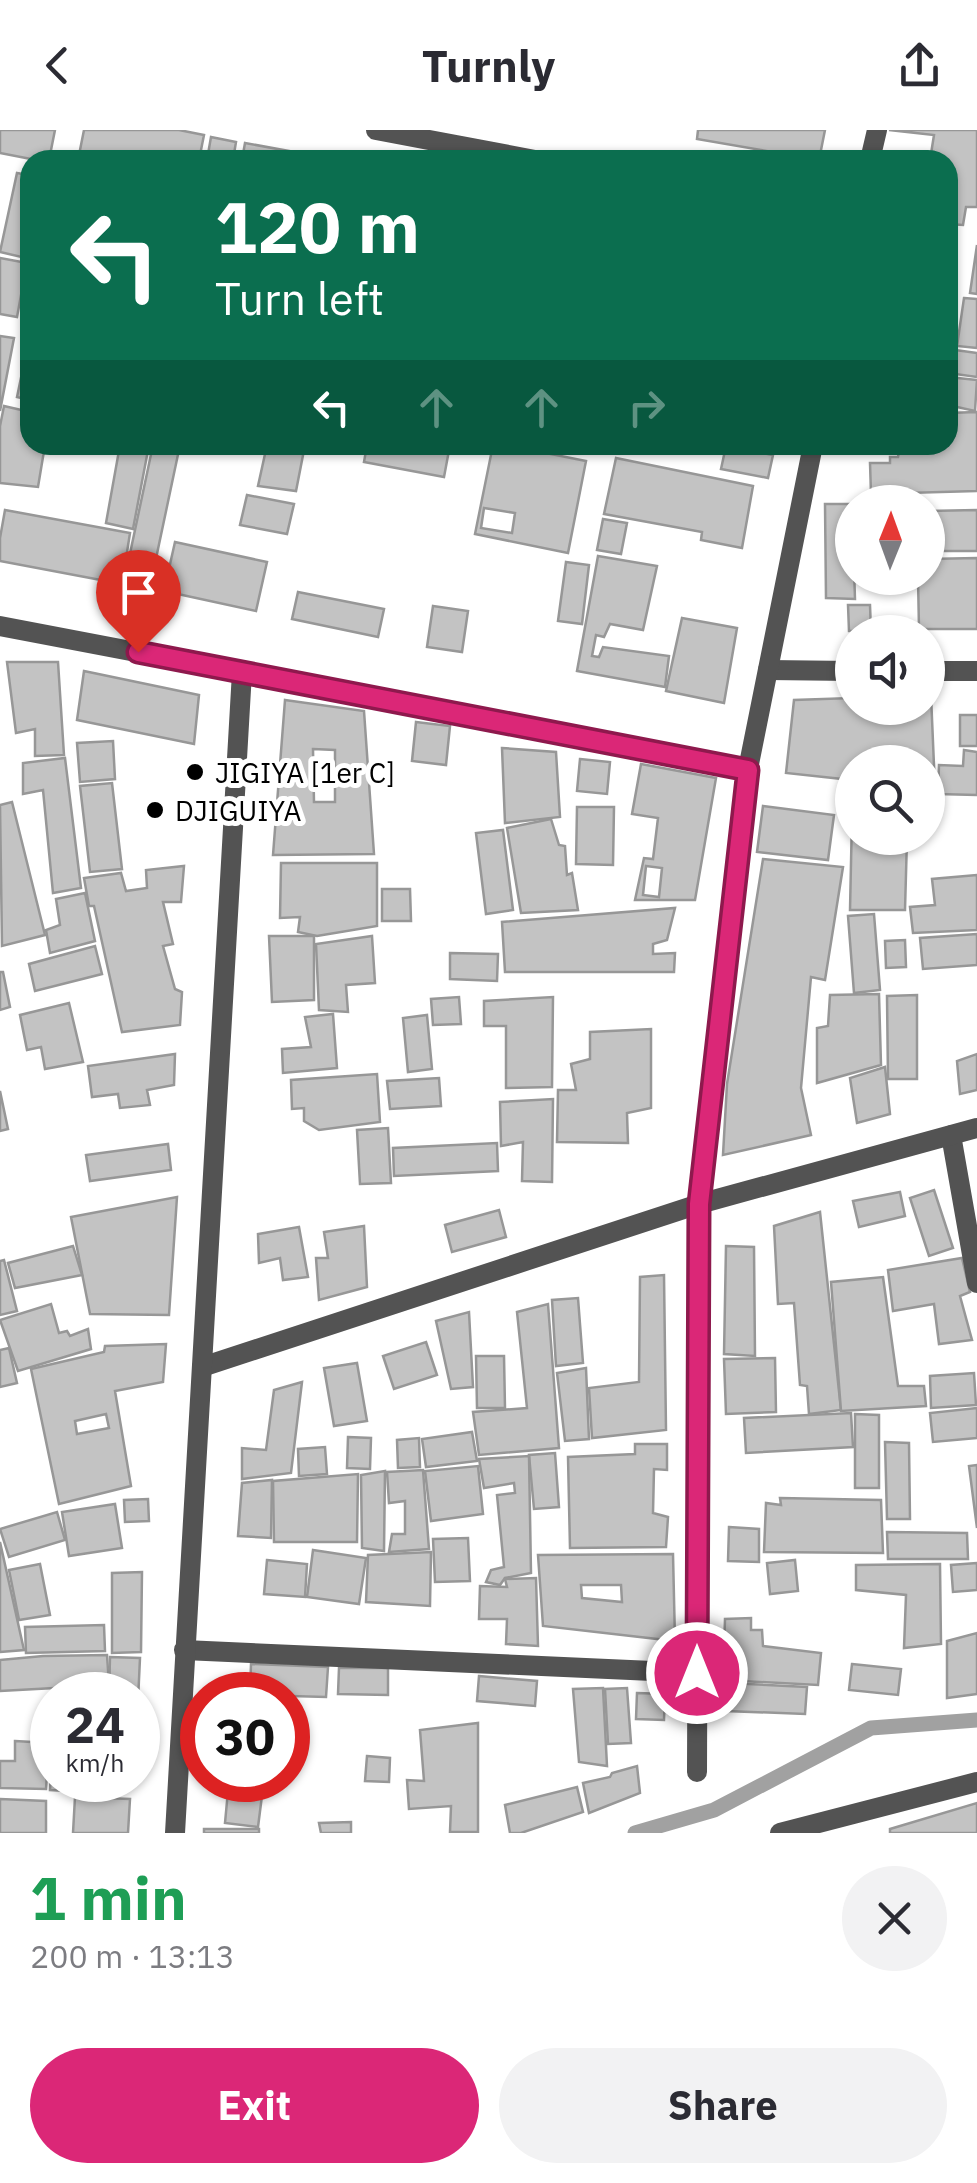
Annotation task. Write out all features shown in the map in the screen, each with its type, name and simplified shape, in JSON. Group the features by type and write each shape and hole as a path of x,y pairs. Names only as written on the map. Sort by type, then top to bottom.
{"street":[{"path":"376,130 482,150"},
{"path":"697,1772 699,1204 748,770 811,455"},
{"path":"0,626 748,770"},
{"path":"768,670 835,671"},
{"path":"945,671 977,672"},
{"path":"175,1833 242,672"},
{"path":"202,1366 699,1204 977,1128"},
{"path":"951,1135 977,1284"},
{"path":"184,1650 697,1673"},
{"path":"780,1833 977,1782"}],"building":[{"path":"0,130 55,130 51,150 20,150 20,157 0,153"},
{"path":"84,130 179,130 204,135 201,150 80,150"},
{"path":"698,130 825,130 821,150 761,150 697,139"},
{"path":"889,130 977,130 977,207 966,207 963,225 958,225 958,150 932,150 934,135"},
{"path":"211,137 236,142 235,150 209,150"},
{"path":"245,143 283,150 244,150"},
{"path":"17,173 20,173 20,257 0,252"},
{"path":"977,245 977,294 970,293"},
{"path":"0,258 20,262 20,301 17,317 0,314"},
{"path":"964,298 977,299 977,348 958,346"},
{"path":"0,336 14,338 0,411"},
{"path":"958,350 977,353 977,377 958,374"},
{"path":"958,378 977,380 975,411 958,407"},
{"path":"4,406 20,410 20,455 43,455 38,487 0,483"},
{"path":"977,412 977,491 945,492 945,485 871,485 870,463 890,463 890,457 898,455 958,455 958,413"},
{"path":"118,455 147,455 133,529 106,523"},
{"path":"151,455 178,455 154,568 128,563"},
{"path":"265,455 303,455 296,491 258,486"},
{"path":"365,455 448,455 444,477 364,462"},
{"path":"491,455 556,455 586,461 568,553 475,534","holes":["484,508 515,513 512,533 481,528"]},
{"path":"724,455 773,455 768,478 721,469"},
{"path":"616,458 753,486 742,548 701,540 702,532 604,514"},
{"path":"247,495 294,504 287,534 240,525"},
{"path":"825,504 835,504 835,595 855,595 855,599 826,598"},
{"path":"5,510 130,533 122,584 0,561"},
{"path":"977,510 977,551 945,551 945,511"},
{"path":"603,519 627,523 621,554 597,550"},
{"path":"175,542 267,562 256,611 164,591"},
{"path":"598,556 657,566 643,630 610,624 604,637 596,635 592,656 599,657 603,647 669,656 665,687 577,671"},
{"path":"977,558 977,629 945,629 945,615 919,615 918,595 945,595 945,559"},
{"path":"566,562 589,565 582,624 558,621"},
{"path":"298,592 384,609 378,637 292,619"},
{"path":"848,605 870,605 870,615 848,615"},
{"path":"433,606 468,611 462,652 427,647"},
{"path":"682,618 737,628 724,703 666,691"},
{"path":"7,662 58,662 64,755 35,756 35,729 16,733"},
{"path":"84,671 199,695 194,744 77,720"},
{"path":"835,699 835,725 932,725 933,745 835,745 835,778 786,773 794,700"},
{"path":"285,700 364,711 374,854 273,855","holes":["313,749 335,750 335,802 314,802"]},
{"path":"960,715 977,715 977,746 960,746"},
{"path":"416,722 450,726 446,765 412,761"},
{"path":"113,741 115,779 80,782 77,743"},
{"path":"502,748 556,752 560,817 505,823"},
{"path":"964,750 977,752 977,795 945,794 945,765 963,766"},
{"path":"65,758 81,888 53,893 43,790 23,794 23,763"},
{"path":"580,759 610,762 607,794 577,791"},
{"path":"641,764 716,778 695,900 635,900 644,858 653,859 658,818 632,814","holes":["646,866 662,868 659,897 643,895"]},
{"path":"112,783 122,869 90,872 80,786"},
{"path":"12,802 45,935 2,946 0,805"},
{"path":"763,806 834,815 828,860 757,852"},
{"path":"577,807 614,807 613,865 576,864"},
{"path":"551,819 559,845 565,846 567,875 572,873 578,910 521,913 507,828"},
{"path":"503,830 513,910 486,914 476,833"},
{"path":"851,855 907,855 905,910 850,910"},
{"path":"763,859 843,867 825,980 811,977 801,1088 811,1135 723,1155 727,1084"},
{"path":"281,863 377,863 377,926 317,936 298,932 300,917 280,918"},
{"path":"184,866 181,902 163,902 173,944 163,946 175,989 182,992 180,1025 122,1032 94,906 89,906 84,878 121,873 126,891 147,888 146,870"},
{"path":"977,875 977,930 913,933 910,907 935,905 932,879"},
{"path":"382,889 410,889 411,921 382,921"},
{"path":"85,893 95,941 50,953 46,930 60,925 56,899"},
{"path":"675,908 667,940 653,944 653,954 675,953 674,972 505,972 502,922"},
{"path":"874,914 880,990 854,993 848,916"},
{"path":"977,934 977,965 923,969 920,938"},
{"path":"269,936 314,936 314,1000 272,1002"},
{"path":"372,936 375,983 346,985 348,1012 319,1010 316,944"},
{"path":"905,940 906,967 886,968 885,941"},
{"path":"95,946 102,974 35,991 29,964"},
{"path":"450,953 498,954 497,981 450,979"},
{"path":"0,972 10,1007 0,1010"},
{"path":"879,994 881,1065 817,1083 817,1028 828,1026 830,995"},
{"path":"917,995 917,1079 888,1079 887,996"},
{"path":"459,997 461,1024 433,1025 431,999"},
{"path":"553,997 552,1087 506,1088 506,1026 484,1026 484,1001"},
{"path":"69,1003 83,1062 45,1069 41,1047 27,1050 20,1015"},
{"path":"333,1014 337,1068 283,1073 282,1049 311,1047 305,1017"},
{"path":"427,1015 432,1069 408,1072 403,1018"},
{"path":"651,1029 651,1108 627,1113 628,1143 557,1142 558,1090 576,1090 571,1064 590,1059 590,1032"},
{"path":"175,1054 174,1085 147,1090 150,1105 120,1108 118,1094 92,1097 88,1066"},
{"path":"977,1054 977,1090 960,1094 957,1061"},
{"path":"885,1067 890,1114 857,1123 850,1078"},
{"path":"377,1074 380,1122 319,1130 304,1121 304,1108 292,1109 291,1080"},
{"path":"439,1078 441,1106 390,1109 387,1081"},
{"path":"0,1091 8,1129 0,1131"},
{"path":"553,1099 552,1182 522,1181 523,1142 501,1146 500,1102"},
{"path":"388,1128 391,1183 360,1184 357,1130"},
{"path":"497,1143 498,1171 394,1176 393,1148"},
{"path":"168,1144 171,1170 90,1181 86,1155"},
{"path":"934,1190 953,1248 929,1256 910,1198"},
{"path":"900,1192 905,1216 859,1227 853,1201"},
{"path":"177,1197 169,1315 90,1314 71,1217"},
{"path":"499,1210 506,1237 452,1252 445,1225"},
{"path":"820,1212 841,1410 809,1414 807,1386 800,1385 794,1303 778,1304 774,1226"},
{"path":"364,1226 367,1287 319,1300 316,1258 328,1258 324,1232"},
{"path":"299,1227 308,1277 283,1280 280,1258 259,1263 258,1234"},
{"path":"73,1246 82,1275 15,1288 8,1263"},
{"path":"726,1246 754,1247 755,1356 724,1354"},
{"path":"962,1258 970,1292 960,1296 972,1340 939,1344 934,1304 893,1311 888,1270"},
{"path":"4,1260 17,1311 0,1315 0,1261"},
{"path":"664,1275 666,1430 592,1438 589,1388 639,1382 640,1277"},
{"path":"883,1277 898,1386 924,1386 926,1406 841,1411 831,1282"},
{"path":"578,1298 583,1363 556,1366 552,1300"},
{"path":"51,1304 59,1333 67,1331 70,1336 88,1329 91,1349 18,1371 0,1320"},
{"path":"548,1304 559,1448 479,1455 473,1412 527,1408 517,1312"},
{"path":"469,1312 473,1387 451,1389 436,1321"},
{"path":"426,1342 437,1375 394,1389 383,1356"},
{"path":"166,1344 163,1382 115,1391 131,1486 59,1504 31,1369 104,1352 105,1346","holes":["106,1414 109,1428 77,1434 75,1421"]},
{"path":"9,1348 17,1383 0,1387 0,1350"},
{"path":"476,1356 504,1356 505,1408 477,1408"},
{"path":"775,1358 776,1412 726,1414 724,1359"},
{"path":"357,1363 367,1421 334,1426 324,1368"},
{"path":"586,1368 589,1439 565,1441 557,1373"},
{"path":"974,1373 976,1405 931,1408 930,1376"},
{"path":"302,1382 291,1473 242,1479 242,1448 266,1450 274,1390"},
{"path":"977,1408 977,1438 933,1442 930,1413"},
{"path":"851,1413 853,1447 746,1453 744,1418"},
{"path":"855,1414 879,1415 879,1488 855,1488"},
{"path":"472,1432 477,1461 426,1467 422,1439"},
{"path":"348,1437 371,1438 370,1469 347,1468"},
{"path":"419,1438 420,1467 398,1468 397,1440"},
{"path":"885,1442 909,1443 910,1519 887,1519"},
{"path":"635,1444 667,1444 667,1470 654,1469 653,1513 668,1517 666,1547 570,1548 568,1457 635,1454"},
{"path":"325,1447 327,1474 299,1476 298,1449"},
{"path":"555,1453 559,1507 534,1509 529,1455"},
{"path":"529,1456 531,1573 505,1578 500,1585 486,1582 491,1570 504,1567 497,1495 515,1493 514,1483 484,1488 479,1459"},
{"path":"977,1465 977,1528 969,1466"},
{"path":"478,1466 483,1514 431,1521 425,1471"},
{"path":"423,1470 429,1549 389,1552 392,1534 405,1534 405,1501 389,1503 387,1472"},
{"path":"385,1471 384,1551 362,1548 361,1475"},
{"path":"358,1474 357,1542 274,1542 273,1481"},
{"path":"272,1480 271,1538 238,1536 242,1483"},
{"path":"780,1498 881,1500 883,1553 764,1552 766,1503 781,1505"},
{"path":"148,1499 149,1521 125,1522 124,1500"},
{"path":"115,1504 122,1548 69,1556 62,1512"},
{"path":"57,1512 65,1540 9,1557 0,1529"},
{"path":"729,1527 759,1529 759,1562 728,1561"},
{"path":"887,1532 967,1533 968,1559 888,1559"},
{"path":"468,1538 470,1581 435,1582 433,1539"},
{"path":"0,1542 24,1650 0,1652"},
{"path":"313,1550 366,1558 359,1604 307,1597"},
{"path":"431,1552 430,1606 366,1602 368,1555"},
{"path":"673,1554 675,1641 543,1626 538,1555","holes":["581,1585 621,1585 622,1602 582,1598"]},
{"path":"267,1560 307,1564 305,1597 264,1594"},
{"path":"795,1560 798,1591 770,1594 767,1563"},
{"path":"977,1563 977,1590 953,1592 951,1565"},
{"path":"40,1564 50,1615 19,1620 9,1570"},
{"path":"940,1564 941,1644 904,1648 906,1595 856,1590 856,1565"},
{"path":"142,1572 141,1652 112,1653 112,1573"},
{"path":"536,1578 538,1646 506,1644 507,1619 479,1619 480,1586 507,1587 505,1579"},
{"path":"751,1618 751,1630 762,1630 763,1646 821,1653 818,1685 723,1680 725,1619"},
{"path":"104,1625 105,1651 26,1653 25,1627"},
{"path":"977,1633 977,1694 947,1698 947,1641"},
{"path":"107,1655 108,1672 30,1672 30,1689 0,1691 0,1660"},
{"path":"110,1657 140,1658 139,1672 110,1672"},
{"path":"251,1664 328,1667 326,1697 310,1697 310,1672 251,1672"},
{"path":"852,1664 901,1669 898,1695 849,1690"},
{"path":"339,1668 388,1668 388,1695 338,1694"},
{"path":"479,1676 537,1681 535,1706 477,1701"},
{"path":"727,1683 807,1687 805,1714 726,1711"},
{"path":"603,1688 607,1766 579,1762 573,1689"},
{"path":"627,1688 631,1743 608,1744 605,1689"},
{"path":"637,1693 665,1694 664,1720 636,1719"},
{"path":"478,1723 478,1832 450,1832 451,1806 409,1809 407,1780 424,1781 420,1730"},
{"path":"15,1741 30,1742 30,1789 0,1788 0,1761 15,1761"},
{"path":"367,1756 390,1758 389,1782 365,1781"},
{"path":"637,1766 640,1793 589,1813 583,1783"},
{"path":"577,1787 583,1812 521,1833 510,1833 505,1805"},
{"path":"0,1799 46,1802 46,1833 0,1833"},
{"path":"75,1802 130,1802 128,1833 73,1833"},
{"path":"227,1802 261,1802 258,1827 225,1823"},
{"path":"977,1803 977,1833 890,1833 890,1829"},
{"path":"351,1822 351,1833 321,1833 319,1823"},
{"path":"204,1829 259,1829 259,1833 204,1833"}],"waterway":[{"path":"635,1833 714,1810 871,1728 977,1720"}],"place":[{"name":"JIGIYA [1er C]","path":"195,772"},
{"name":"DJIGUIYA","path":"155,810"}],"route":[{"path":"138,652 748,770 699,1204 697,1673"}]}
